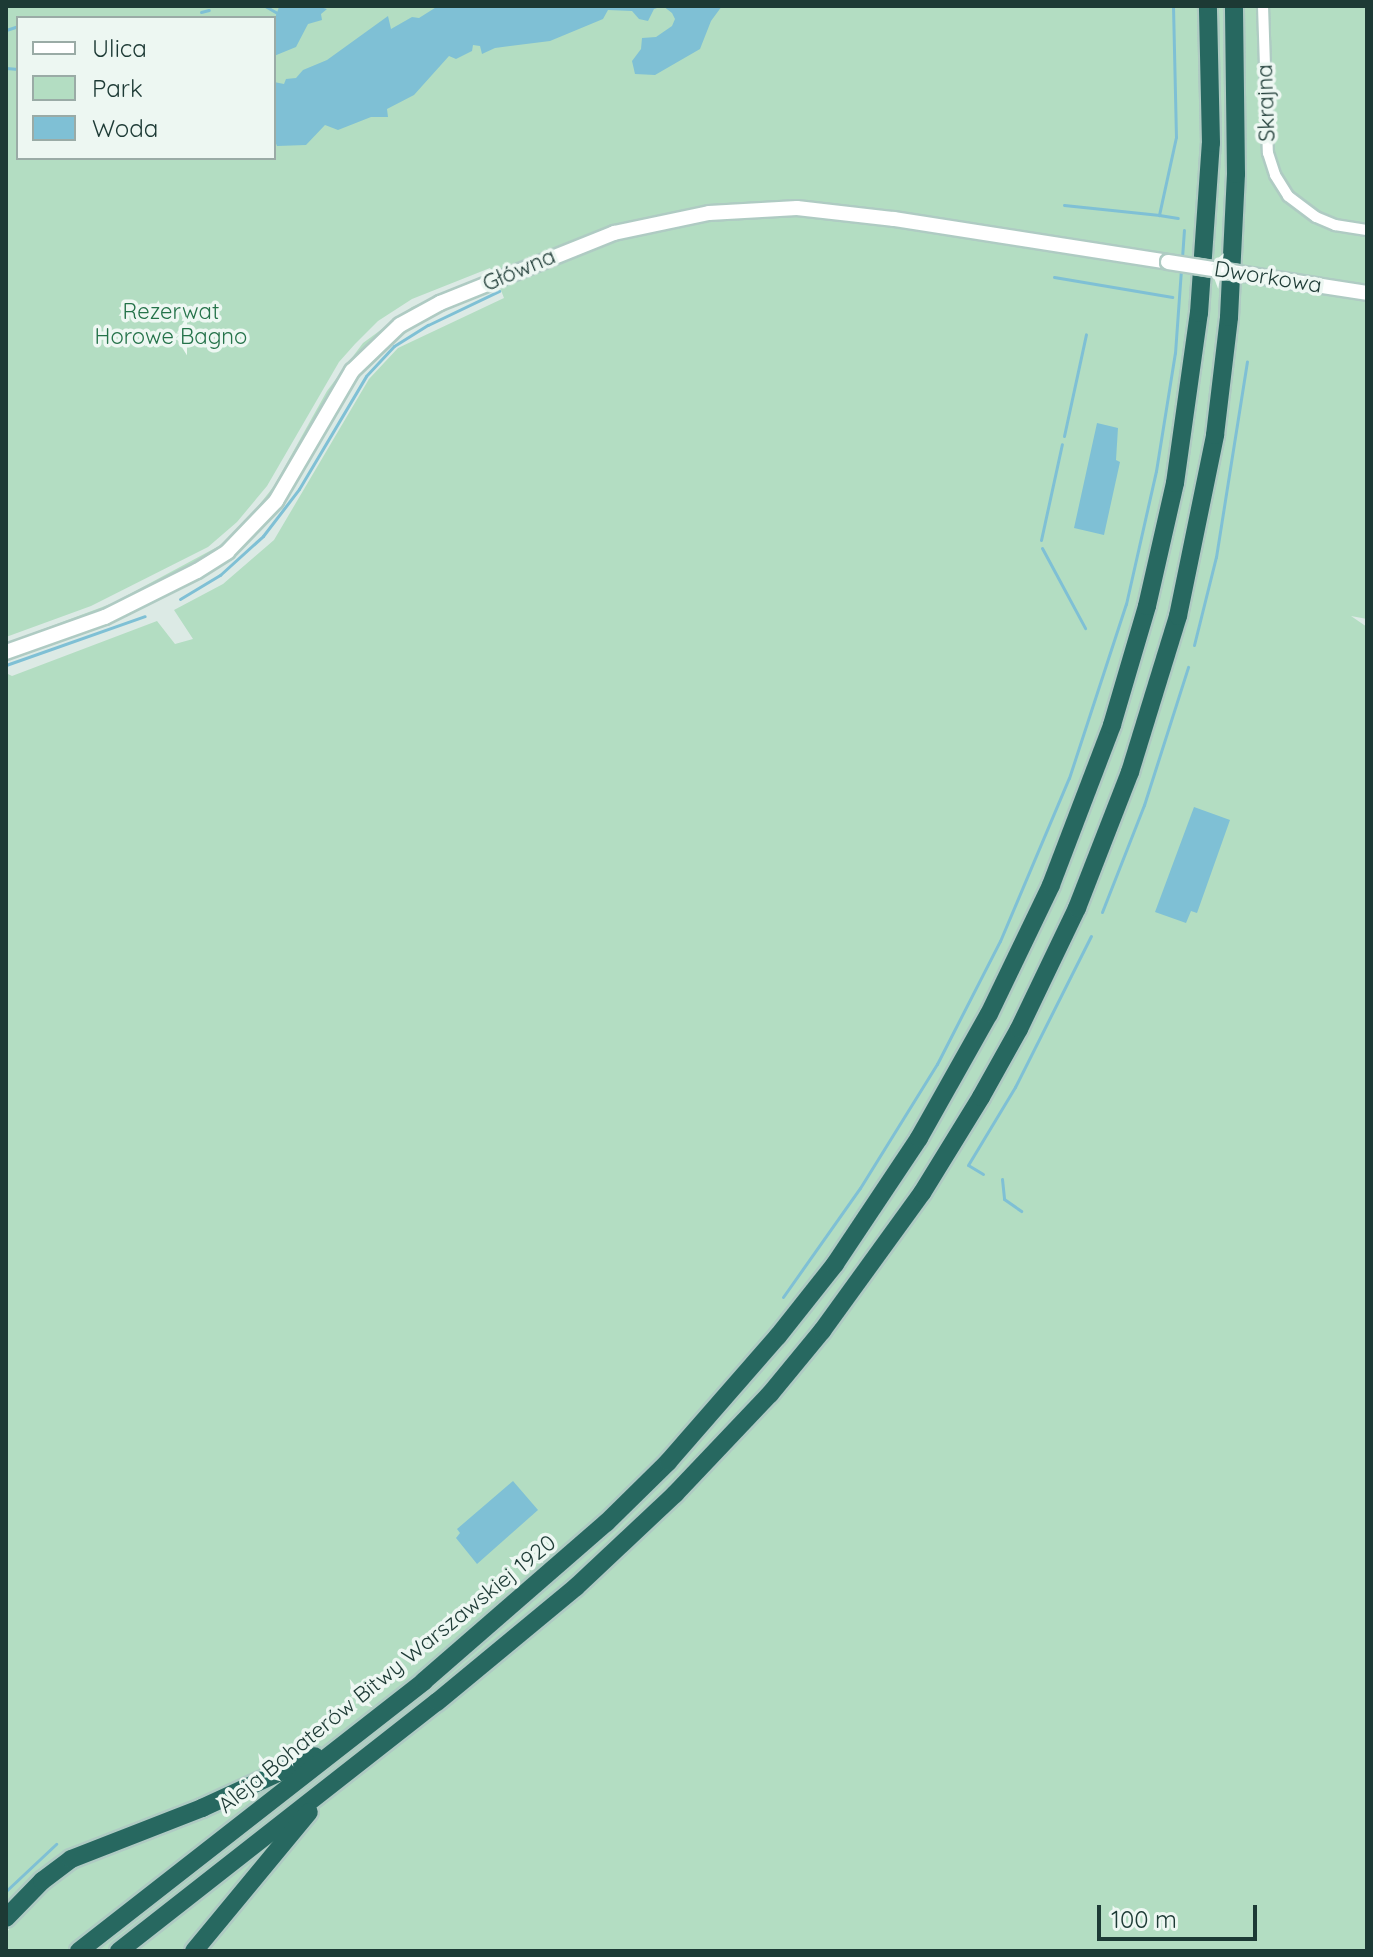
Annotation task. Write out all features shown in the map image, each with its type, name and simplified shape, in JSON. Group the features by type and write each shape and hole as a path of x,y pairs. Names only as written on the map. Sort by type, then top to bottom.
{"highway":[{"name":"Aleja Bohaterów Bitwy Warszawskiej 1920","path":"79,1951 350,1739 532,1591 668,1462 778,1336 878,1202 989,1014 1051,885 1128,673 1175,483 1204,263 1211,143 1208,6"},
{"path":"119,1951 448,1693 624,1545 770,1394 865,1275 922,1193 981,1097 1057,952 1130,772 1178,616 1215,435 1229,317 1236,174 1234,6"},
{"path":"6,1918 42,1881 71,1859 202,1808 350,1739"},
{"path":"194,1951 334,1783"}],"street":[{"name":"Skrajna","path":"1263,6 1268,153 1275,175 1288,196 1316,217 1335,225 1367,230"},
{"name":"Główna","path":"6,652 105,617 197,571 227,552 276,501 352,371 400,325 440,303 614,233 709,213 797,208 894,219 1168,262"},
{"name":"Dworkowa","path":"1168,262 1367,293"}],"green space":[{"name":"Rezerwat Horowe Bagno","path":"6,6 1367,6 1367,619 1351,616 1367,627 1367,1951 6,1951 6,1933 38,1895 70,1869 193,1811 104,1835 74,1848 40,1870 6,1903 6,673 12,676 157,621 175,644 193,639 174,610 223,584 274,540 369,379 398,348 504,298 495,275 403,316 385,328 338,380 276,489 258,512 219,551 110,608 6,646 6,643 113,603 219,546 245,523 274,486 327,391 363,343 412,307 493,272 490,268 412,299 378,321 339,362 267,486 237,522 208,547 91,606 6,637"}],"water":[{"path":"316,6 327,9 321,14 322,20 308,24 296,47 276,55 276,16 279,7"},
{"path":"438,6 663,6 654,9 648,21 639,19 632,11 608,10 603,19 550,41 495,48 482,54 480,46 473,45 472,51 456,59 449,56 414,95 387,109 388,117 371,117 338,130 325,125 306,145 277,146 276,82 284,84 286,79 296,78 303,70 327,60 388,16 391,29 412,17 419,18"},
{"path":"663,6 722,6 711,21 700,49 655,75 635,74 632,61 641,49 642,38 656,37 672,26 675,19"},
{"path":"1097,423 1118,428 1116,460 1120,462 1104,535 1074,528"},
{"path":"1194,807 1230,820 1197,913 1191,911 1186,923 1155,912"},
{"path":"513,1481 538,1510 477,1564 456,1538 460,1533 457,1529"}],"waterway":[{"path":"265,6 277,13"},
{"path":"1173,6 1176,137 1159,215 1178,218"},
{"path":"201,12 209,10"},
{"path":"6,30 16,27"},
{"path":"6,68 16,69"},
{"path":"1064,205 1159,215"},
{"path":"1182,258 1184,230"},
{"path":"783,1297 860,1188 937,1064 1000,941 1069,778 1126,604 1156,471 1175,353 1181,270"},
{"path":"1054,277 1172,297"},
{"path":"180,599 220,575 263,536 299,489 366,376 394,346 428,325 499,291"},
{"path":"1064,436 1086,334"},
{"path":"1194,645 1216,557 1247,361"},
{"path":"1041,540 1062,444"},
{"path":"1042,548 1085,628"},
{"path":"6,665 145,616"},
{"path":"1102,912 1144,805 1188,667"},
{"path":"983,1174 968,1165 1015,1087 1091,936"},
{"path":"1002,1179 1004,1199 1021,1211"},
{"path":"6,1891 56,1844"}]}
